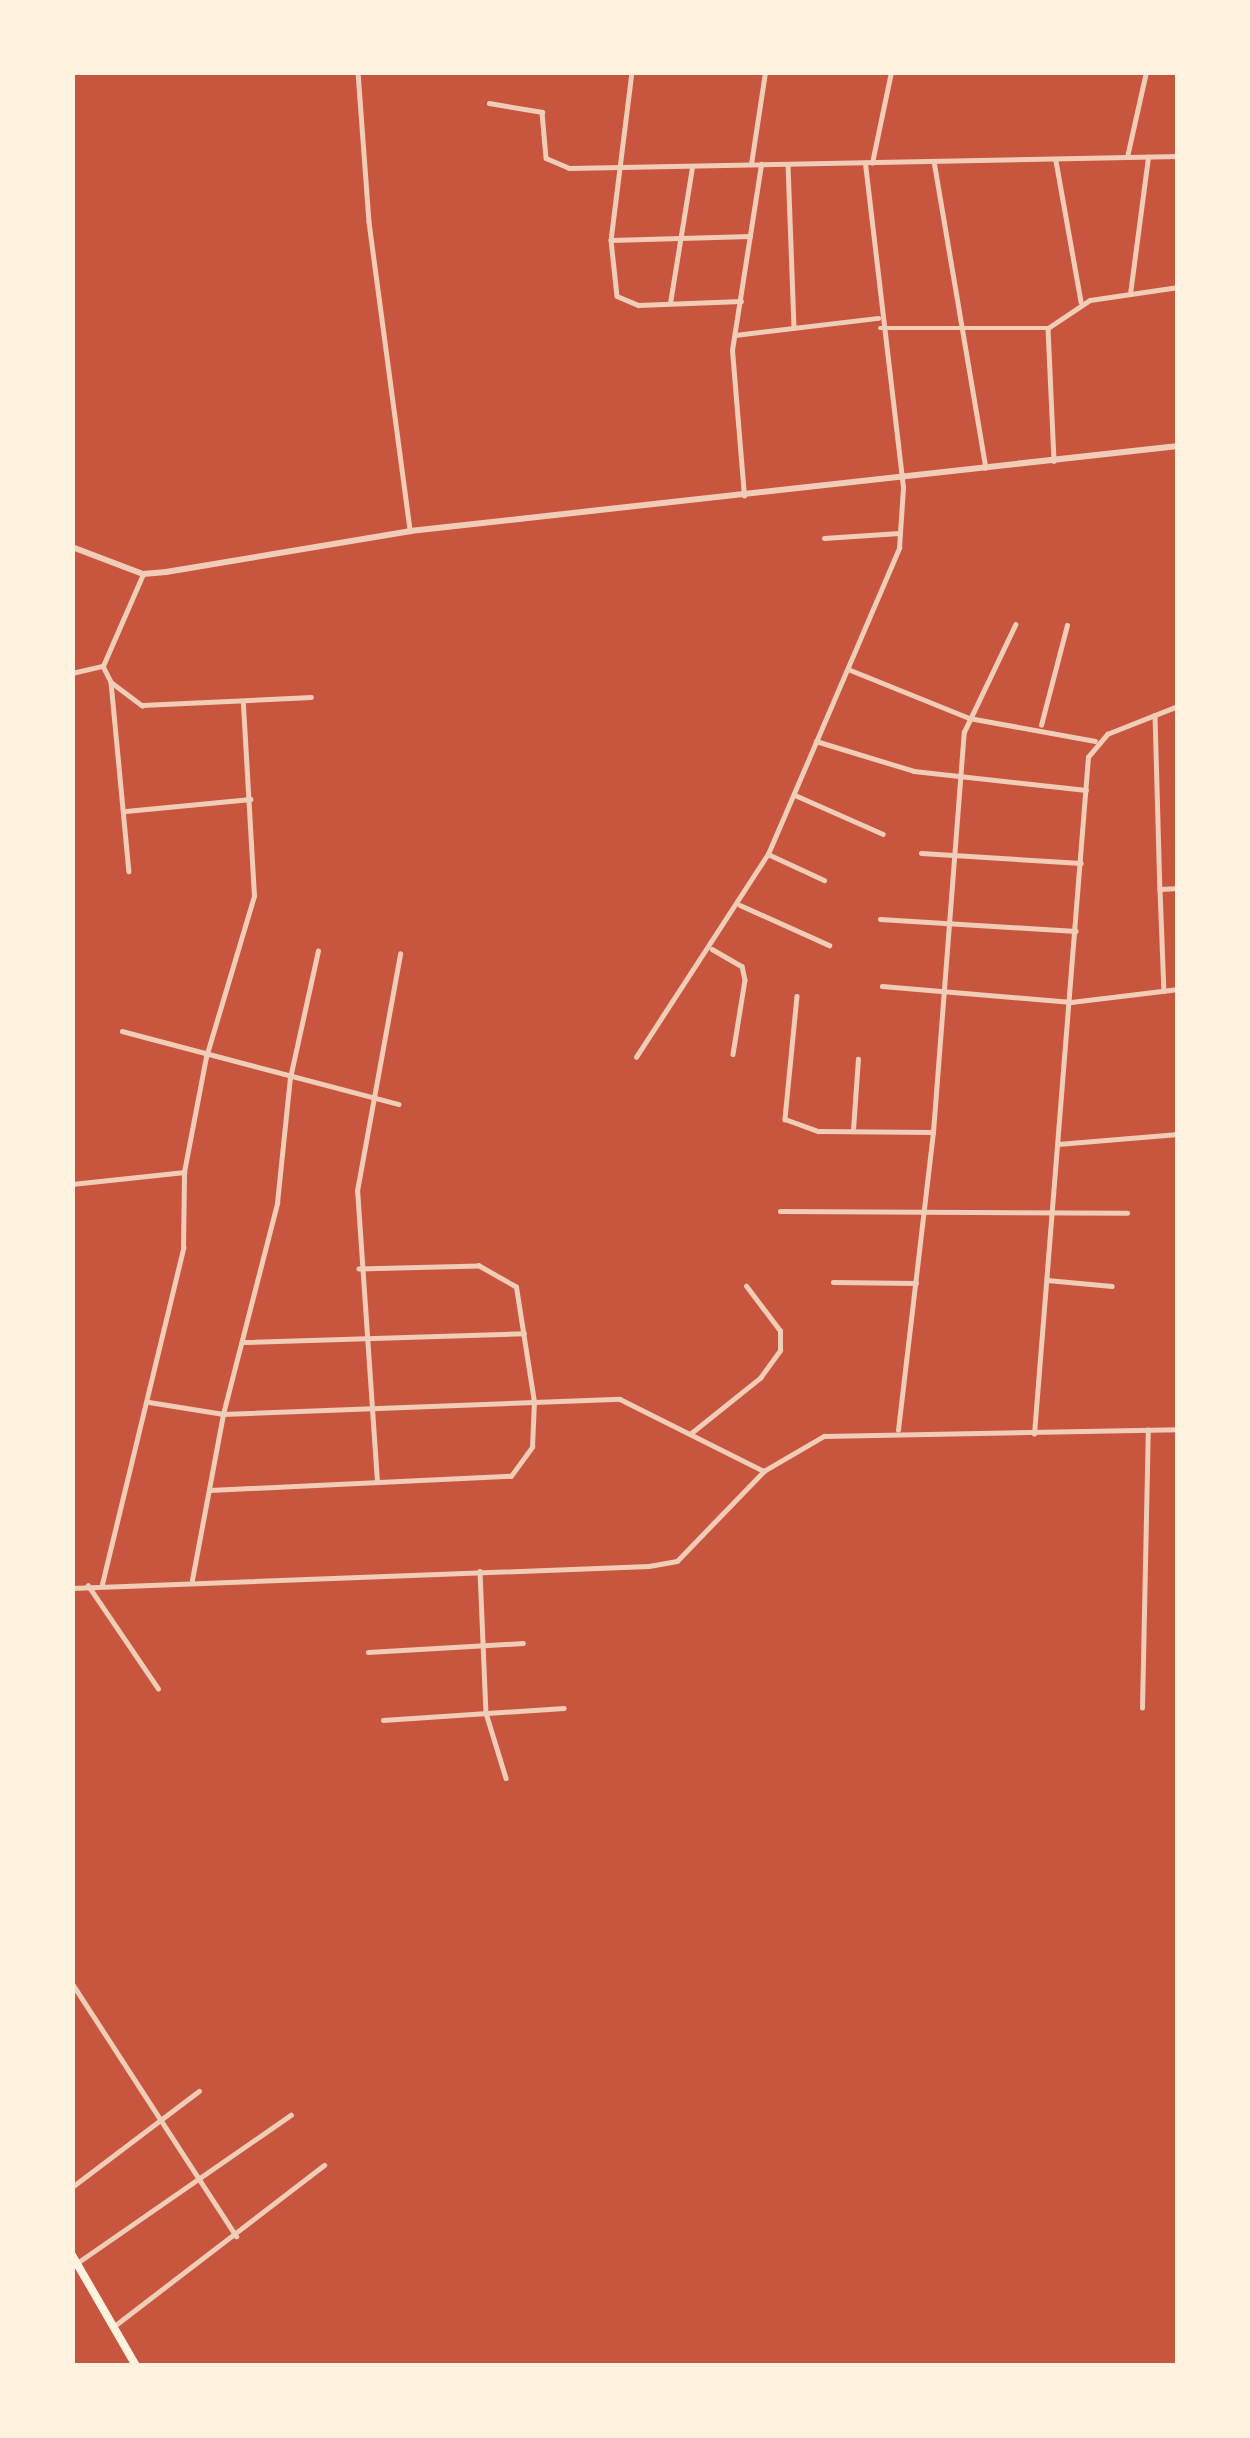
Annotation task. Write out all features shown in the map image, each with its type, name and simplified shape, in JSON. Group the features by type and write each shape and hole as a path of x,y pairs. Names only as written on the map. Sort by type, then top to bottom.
{"main road":[{"path":"75,2259 136,2366"}],"street":[{"path":"358,72 369,222 410,531"},
{"path":"632,72 611,240 617,296 638,305 741,302"},
{"path":"751,164 765,72"},
{"path":"636,1057 712,949 767,854 893,567 901,479 880,328 868,163 891,72"},
{"path":"1126,158 1146,72"},
{"path":"489,103 542,112 543,149 556,166 1178,156"},
{"path":"1130,294 1148,157"},
{"path":"934,161 986,468"},
{"path":"1056,161 1082,303"},
{"path":"744,496 732,390 735,335 761,164"},
{"path":"788,164 794,328"},
{"path":"670,303 692,165"},
{"path":"611,240 751,236"},
{"path":"880,328 1048,328 1082,303 1178,286"},
{"path":"735,335 880,318"},
{"path":"1048,328 1054,460"},
{"path":"72,547 143,574 410,531 1178,446"},
{"path":"824,538 898,532"},
{"path":"129,871 111,682 104,666 143,574"},
{"path":"898,1430 933,1132 969,718 1015,625"},
{"path":"1041,725 1067,625"},
{"path":"72,673 104,666"},
{"path":"848,669 969,718 1041,725 1096,741 1178,706"},
{"path":"111,682 142,705 311,697"},
{"path":"103,1584 183,1248 184,1172 206,1057 254,896 243,703"},
{"path":"1155,715 1164,991"},
{"path":"816,741 962,778 1086,790"},
{"path":"1034,1434 1086,790 1096,741"},
{"path":"795,795 883,834"},
{"path":"126,811 250,799"},
{"path":"767,854 824,880"},
{"path":"921,854 1081,863"},
{"path":"1160,889 1178,888"},
{"path":"740,905 829,945"},
{"path":"880,919 1076,932"},
{"path":"712,949 742,966 745,980 734,1054"},
{"path":"192,1580 223,1414 277,1203 290,1078 318,950"},
{"path":"377,1482 359,1269 358,1191 400,955"},
{"path":"882,986 1071,1002 1178,989"},
{"path":"797,996 784,1119 818,1131 933,1132"},
{"path":"122,1031 206,1057 399,1104"},
{"path":"853,1130 858,1059"},
{"path":"1058,1144 1178,1134"},
{"path":"72,1184 184,1172"},
{"path":"780,1211 1127,1213"},
{"path":"210,1490 511,1476 532,1447 534,1402 516,1287 485,1268 359,1269"},
{"path":"1046,1280 1112,1286"},
{"path":"832,1282 916,1283"},
{"path":"690,1434 760,1378 780,1350 780,1331 746,1286"},
{"path":"244,1342 368,1343 524,1333"},
{"path":"148,1402 223,1414 620,1399 764,1472"},
{"path":"72,1588 676,1561 764,1472 824,1436 898,1430 1034,1434 1178,1429"},
{"path":"1142,1708 1148,1430"},
{"path":"480,1571 486,1713 506,1778"},
{"path":"88,1585 158,1688"},
{"path":"368,1652 523,1643"},
{"path":"383,1720 564,1708"},
{"path":"72,1983 236,2236"},
{"path":"72,2187 199,2091"},
{"path":"75,2259 291,2115"},
{"path":"112,2327 324,2165"}]}
